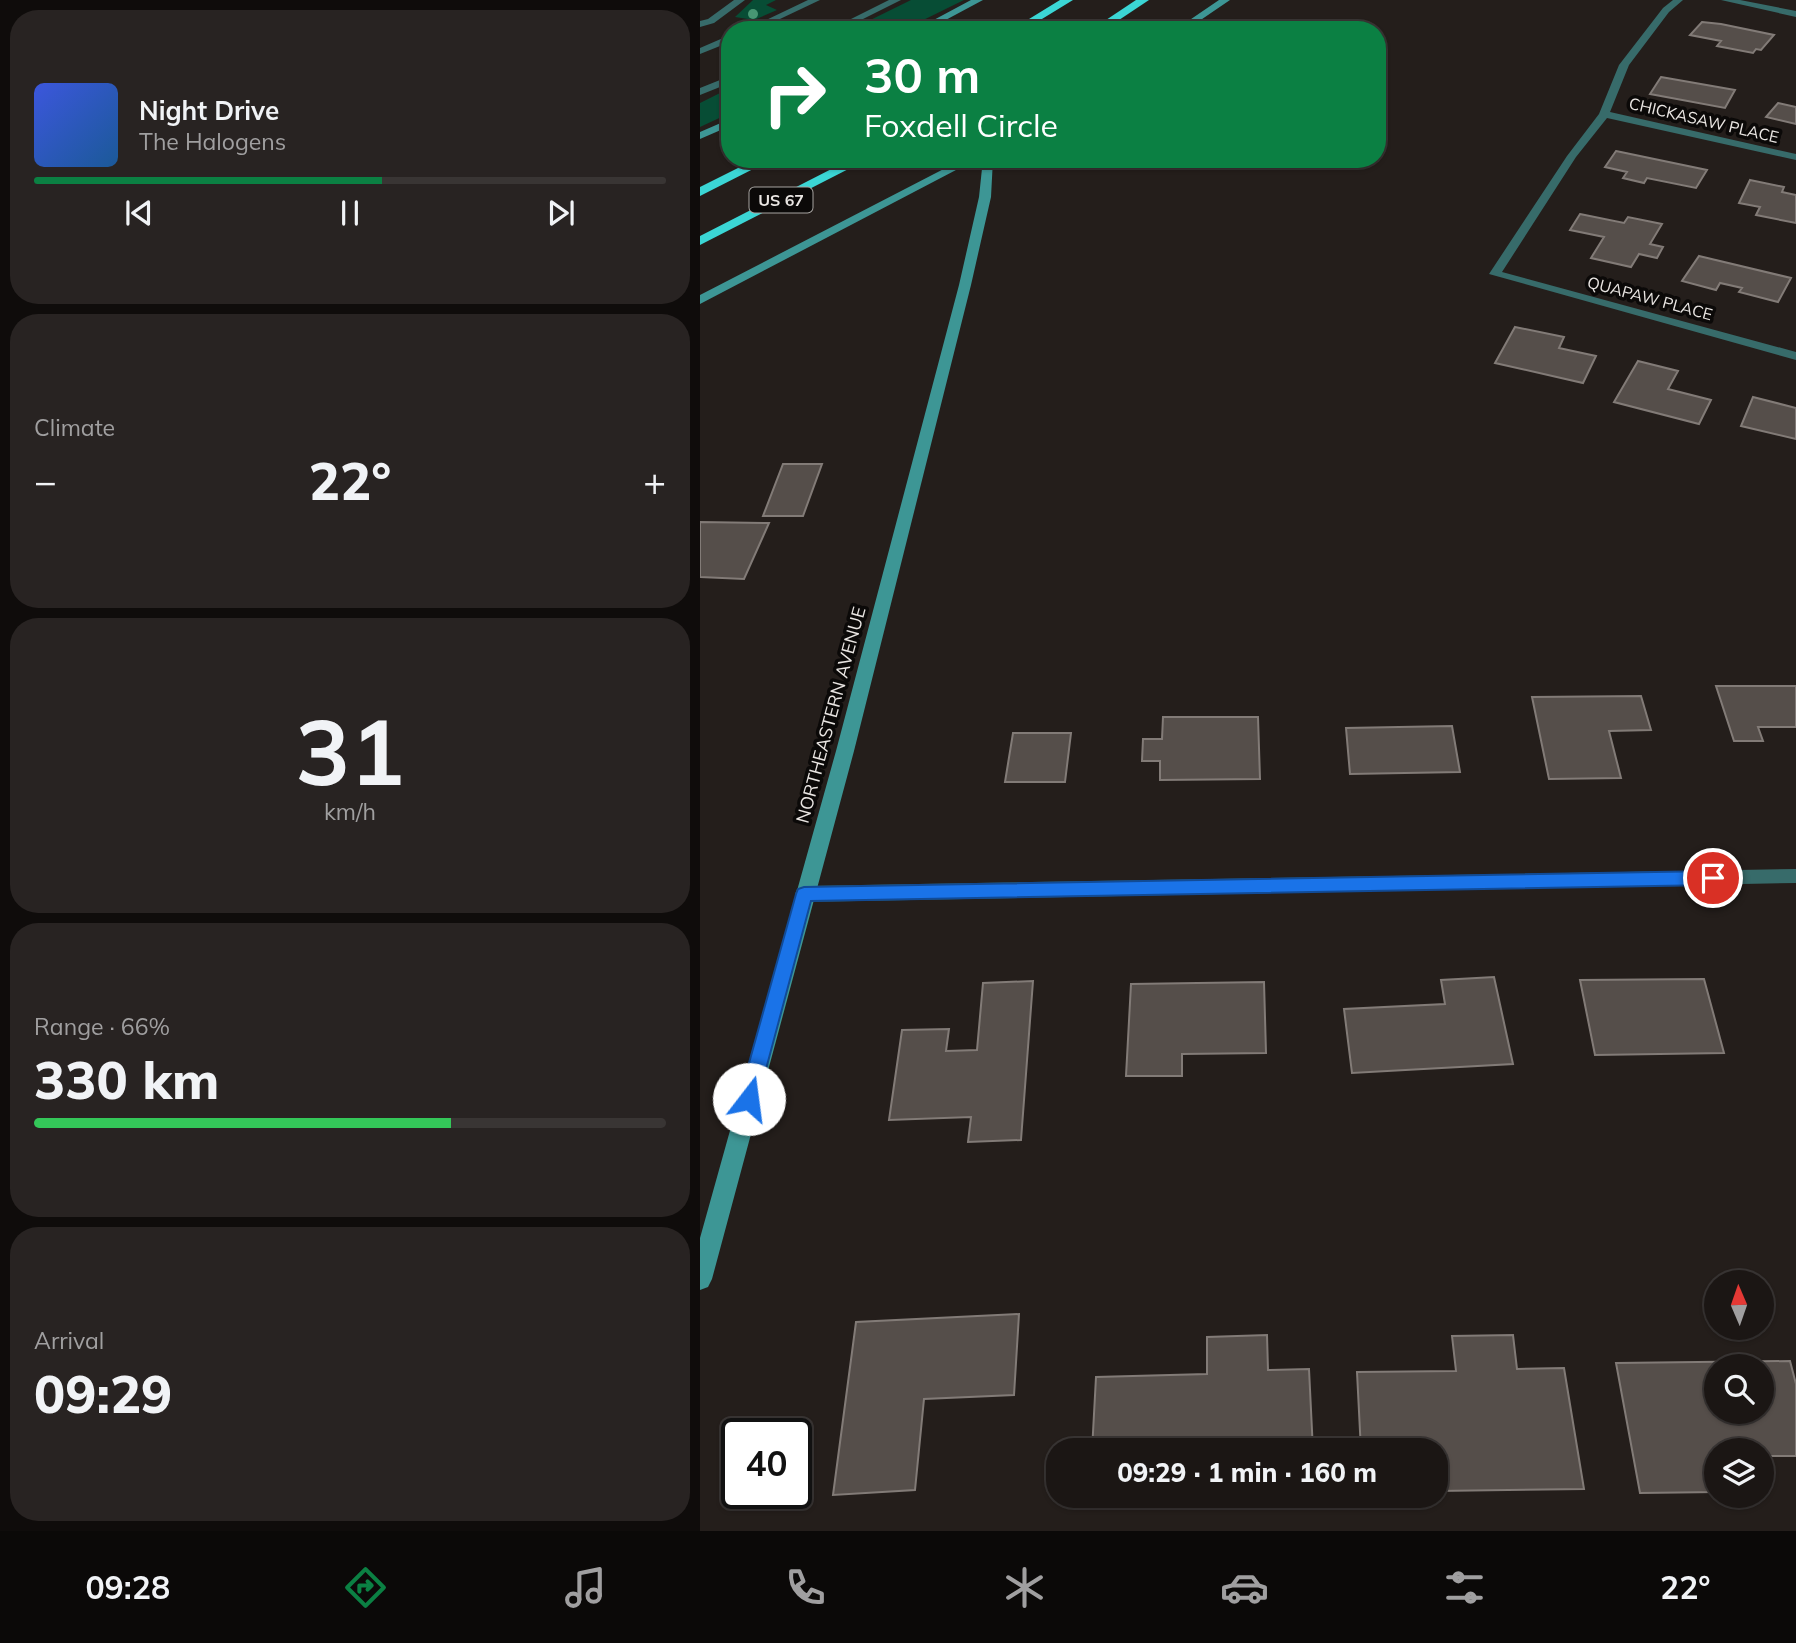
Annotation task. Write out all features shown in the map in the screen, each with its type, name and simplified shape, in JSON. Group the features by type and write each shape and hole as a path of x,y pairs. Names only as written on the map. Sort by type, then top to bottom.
{"highway":[{"path":"1033,21 1069,0"},
{"path":"1110,21 1144,0"},
{"name":"US 67","path":"700,192 749,168"},
{"name":"US 67","path":"700,241 844,168"}],"street":[{"path":"700,24 716,22 740,0"},
{"path":"769,21 815,0"},
{"path":"852,21 896,0"},
{"path":"937,21 978,0"},
{"path":"1193,21 1226,0"},
{"path":"1604,114 1624,65 1666,10 1678,0"},
{"path":"1726,0 1796,13"},
{"path":"700,51 721,42"},
{"path":"700,92 721,83"},
{"name":"CHICKASAW PLACE","path":"1604,114 1796,157"},
{"name":"QUAPAW PLACE","path":"1604,114 1572,156 1496,274 1796,356"},
{"path":"700,136 721,126"},
{"path":"700,300 955,168"},
{"name":"NORTHEASTERN AVENUE","path":"700,1279 845,751 965,285 985,197 987,168"},
{"path":"804,894 1796,876"}],"green space":[{"path":"753,0 776,0 766,5 777,10 754,20 735,17"},
{"path":"911,0 964,0 921,21 868,21"},
{"path":"721,92 721,117 700,127 700,103"}],"building":[{"path":"1702,22 1774,35 1761,50 1756,49 1753,53 1717,46 1721,41 1690,35"},
{"path":"1661,77 1735,90 1725,108 1650,94"},
{"path":"1778,103 1796,107 1796,124 1766,117"},
{"path":"1616,151 1707,170 1696,188 1647,178 1644,183 1623,178 1627,172 1605,167"},
{"path":"1750,180 1784,187 1782,192 1796,195 1796,223 1756,215 1760,207 1739,203"},
{"path":"1580,214 1624,223 1628,217 1662,224 1650,244 1663,247 1657,258 1639,254 1631,267 1591,258 1604,237 1570,230"},
{"path":"1699,256 1791,278 1778,302 1739,292 1742,288 1720,283 1716,290 1682,281"},
{"path":"1515,327 1564,337 1559,348 1596,356 1583,383 1495,363"},
{"path":"1638,361 1678,371 1668,389 1711,400 1699,424 1614,402"},
{"path":"1753,397 1796,408 1796,439 1741,426"},
{"path":"783,464 822,464 803,516 763,516"},
{"path":"700,522 769,523 744,579 700,577"},
{"path":"1716,686 1796,686 1796,727 1758,727 1763,741 1734,741"},
{"path":"1641,696 1651,730 1609,731 1621,778 1549,779 1532,697"},
{"path":"1163,717 1258,717 1260,779 1160,780 1160,761 1142,761 1143,739 1162,739"},
{"path":"1452,726 1460,772 1350,774 1346,728"},
{"path":"1013,733 1071,733 1065,782 1005,782"},
{"path":"1494,977 1513,1064 1352,1073 1344,1009 1445,1004 1441,980"},
{"path":"1704,979 1724,1053 1595,1055 1580,980"},
{"path":"1033,981 1021,1140 968,1142 971,1117 889,1120 902,1030 949,1029 946,1051 977,1050 983,983"},
{"path":"1264,982 1266,1053 1182,1054 1182,1076 1126,1076 1131,984"},
{"path":"1019,1314 1014,1395 924,1399 915,1490 833,1495 856,1322"},
{"path":"1267,1335 1268,1370 1309,1369 1312,1438 1093,1438 1096,1377 1207,1374 1207,1337"},
{"path":"1513,1335 1517,1369 1564,1368 1584,1489 1448,1491 1448,1438 1360,1438 1357,1372 1456,1371 1452,1336"},
{"path":"1774,1361 1790,1361 1796,1384 1796,1456 1774,1456 1774,1438 1704,1438 1704,1492 1640,1493 1616,1363 1704,1362 1704,1424 1774,1424"}],"route":[{"path":"749,1099 804,894 1713,878"}]}
